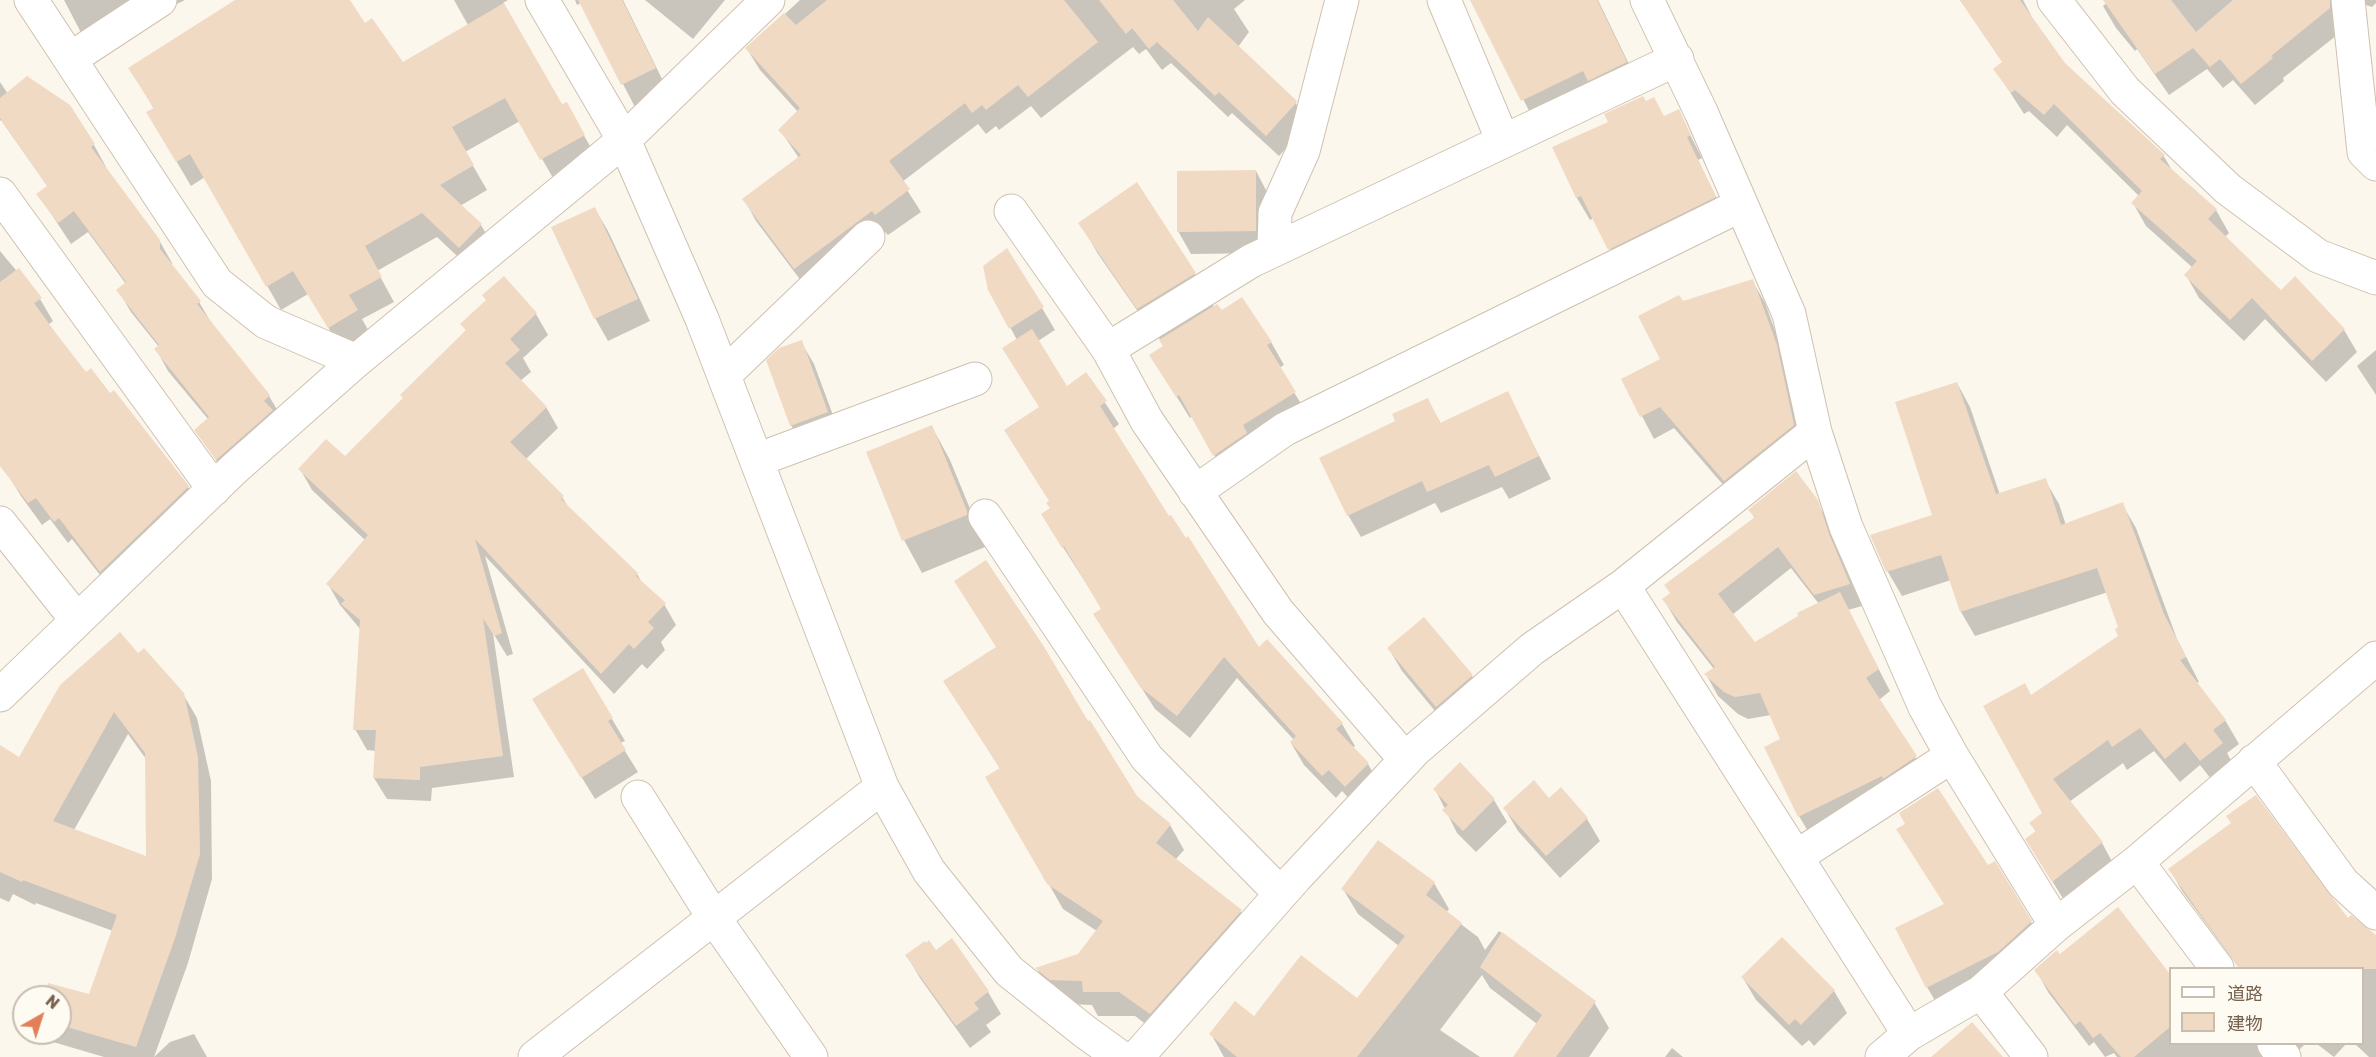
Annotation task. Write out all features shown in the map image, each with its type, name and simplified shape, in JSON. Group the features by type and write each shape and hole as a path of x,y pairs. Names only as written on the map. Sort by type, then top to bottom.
{"street":[{"path":"31,0 218,283 267,322 357,362"},
{"path":"70,58 160,0"},
{"path":"542,0 624,140 702,320 882,787 929,871 1009,971 1120,1057"},
{"path":"0,694 214,489 357,362 624,140 768,0"},
{"path":"1274,250 1275,213 1303,151 1342,0"},
{"path":"1444,0 1503,141"},
{"path":"1647,0 1677,59 1789,314 1815,432 1846,527 1925,706 1952,756 2056,926"},
{"path":"2348,0 2364,152 2376,164"},
{"path":"2068,5 2125,91 2228,189 2318,256 2376,278"},
{"path":"1108,349 1251,261 1677,59"},
{"path":"0,194 214,489"},
{"path":"1195,492 1285,429 1741,205"},
{"path":"1011,211 1108,349 1146,421 1278,612 1406,760"},
{"path":"724,375 868,237"},
{"path":"756,460 975,379"},
{"path":"1137,1057 1281,894 1406,760 1532,649 1623,585 1815,432"},
{"path":"985,516 1147,758 1281,894"},
{"path":"0,523 77,620"},
{"path":"1623,585 1909,1034"},
{"path":"1882,1057 1909,1034 1981,992 2056,926 2137,862 2376,658"},
{"path":"1796,857 1952,756"},
{"path":"2254,761 2343,883 2376,914"},
{"path":"548,1053 714,918 882,787"},
{"path":"638,797 714,918 811,1057"},
{"path":"2137,862 2216,967"},
{"path":"1981,992 2031,1057"},
{"path":"2275,1045 2284,1057"}],"building":[{"path":"235,0 350,0 365,23 372,18 403,62 504,3 562,104 567,102 585,135 540,160 505,98 452,127 474,165 440,185 482,224 459,248 422,213 365,246 382,277 349,295 358,310 328,328 293,271 266,287 190,154 176,162 146,112 154,108 128,68"},
{"path":"578,0 622,0 656,68 621,85"},
{"path":"827,0 1064,0 1098,42 1028,97 1018,85 986,110 982,105 972,113 965,103 889,161 910,189 875,215 872,211 794,269 742,199 801,155 778,130 800,108 745,48 784,13 796,25"},
{"path":"1099,0 1173,0 1198,31 1208,17 1297,101 1296,103 1266,136 1219,92 1215,96 1157,42 1149,49 1132,28 1126,34"},
{"path":"1470,0 1597,0 1627,62 1588,81 1583,71 1521,101"},
{"path":"1960,0 2020,0 2065,63 2165,155 2160,159 2217,209 2208,219 2281,290 2295,276 2345,329 2312,361 2252,298 2230,320 2184,275 2197,261 2131,203 2142,191 2054,104 2044,115 2015,90 2011,93 1993,69 2002,62"},
{"path":"2103,0 2171,0 2196,32 2233,0 2330,0 2330,8 2271,56 2273,58 2241,84 2220,59 2210,67 2193,48 2155,74"},
{"path":"27,76 70,105 95,144 91,147 160,240 160,249 201,301 197,304 270,395 264,401 273,410 216,460 194,430 209,417 154,349 159,345 116,290 126,282 74,211 58,223 36,194 47,186 0,118 0,98"},
{"path":"1643,96 1646,101 1654,97 1664,116 1679,109 1691,135 1687,137 1716,197 1608,250 1581,196 1576,198 1552,147 1608,122 1604,114"},
{"path":"1256,170 1256,231 1177,232 1177,171"},
{"path":"1137,182 1196,273 1137,309 1078,223"},
{"path":"595,207 638,299 594,319 551,227"},
{"path":"1007,248 1044,307 1009,329 988,290 983,266"},
{"path":"19,268 42,298 34,303 86,372 91,368 110,393 114,390 189,486 100,572 59,518 54,522 36,498 28,503 0,466 0,282"},
{"path":"504,276 537,313 510,339 520,350 505,363 547,407 510,442 564,496 561,499 638,573 636,576 666,603 648,622 654,628 634,649 629,644 601,674 475,539 502,633 494,636 483,618 503,756 420,767 420,780 373,778 376,730 353,730 360,620 341,604 345,600 326,584 368,535 298,469 326,439 345,456 403,398 400,395 466,330 460,324 486,300 482,295"},
{"path":"1753,279 1777,345 1794,425 1724,481 1660,407 1640,417 1621,379 1660,359 1638,316 1679,295 1683,301"},
{"path":"1242,297 1272,342 1267,345 1296,392 1243,425 1247,433 1213,456 1179,395 1176,397 1149,355 1163,346 1159,340 1217,304 1222,310"},
{"path":"1032,329 1067,386 1086,372 1107,401 1100,406 1169,516 1171,515 1186,538 1188,536 1259,647 1267,639 1343,723 1336,729 1369,763 1345,787 1329,770 1322,776 1290,742 1296,736 1224,657 1177,716 1140,687 1093,614 1101,609 1064,546 1062,548 1041,514 1050,508 1046,503 1049,501 1004,430 1039,407 1002,348"},
{"path":"802,340 828,412 790,426 766,360 779,348"},
{"path":"1957,382 1996,494 2046,478 2061,525 2123,502 2164,614 2186,657 2180,660 2226,720 2213,730 2223,743 2200,761 2185,742 2165,759 2140,728 2112,747 2108,740 2053,779 2103,842 2052,882 2025,839 2036,831 2029,823 2042,813 1983,706 2025,683 2031,695 2118,636 2115,629 2118,627 2097,568 1960,612 1941,555 1886,572 1870,535 1932,515 1895,402"},
{"path":"1508,391 1539,456 1495,477 1489,465 1427,492 1422,481 1347,516 1319,458 1395,421 1392,414 1428,398 1440,423"},
{"path":"932,425 967,515 902,541 866,452"},
{"path":"1796,471 1818,500 1829,534 1850,584 1814,595 1778,547 1718,594 1755,642 1798,616 1797,613 1840,592 1879,669 1866,678 1917,756 1883,779 1882,776 1798,817 1764,747 1780,739 1760,693 1735,697 1724,692 1704,674 1715,667 1662,599 1670,593 1664,585 1755,517 1748,510"},
{"path":"986,560 1043,645 1088,721 1090,720 1137,796 1171,824 1156,843 1242,910 1150,1014 1119,992 1083,992 1082,981 1050,980 1035,968 1078,954 1103,921 1047,884 985,777 1000,768 943,681 996,647 954,581"},
{"path":"1424,617 1473,675 1436,707 1387,648"},
{"path":"120,632 138,653 144,648 184,693 198,757 200,854 175,938 136,1047 72,1028 72,989 89,994 117,915 0,872 0,745 19,757 60,685","holes":["114,712 145,753 146,856 53,821"]},
{"path":"583,668 613,718 608,721 626,750 581,778 532,699"},
{"path":"1460,762 1495,799 1463,831 1442,810 1448,805 1433,789"},
{"path":"1534,780 1549,798 1561,787 1588,818 1546,856 1503,808"},
{"path":"1938,788 1988,865 1995,861 2032,921 1998,952 1926,988 1895,928 1944,904 1896,829 1905,824 1899,813"},
{"path":"2256,795 2348,918 2351,915 2376,935 2376,969 2364,969 2364,967 2239,967 2168,869 2231,823 2226,816"},
{"path":"1378,840 1435,882 1426,895 1462,923 1357,1057 1237,1057 1209,1034 1235,1001 1254,1016 1301,955 1357,998 1405,936 1341,889"},
{"path":"2118,907 2169,973 2169,1028 2134,1057 2121,1057 2100,1033 2093,1038 2080,1021 2075,1025 2034,970 2057,950 2060,954"},
{"path":"1502,932 1596,1001 1556,1057 1513,1057 1542,1015 1480,967"},
{"path":"1782,937 1835,990 1801,1025 1795,1019 1789,1025 1741,977"},
{"path":"952,938 989,991 974,1003 979,1009 956,1026 905,955 925,941 926,943 929,940 936,950"},
{"path":"1972,1022 2003,1057 1931,1057"}]}
